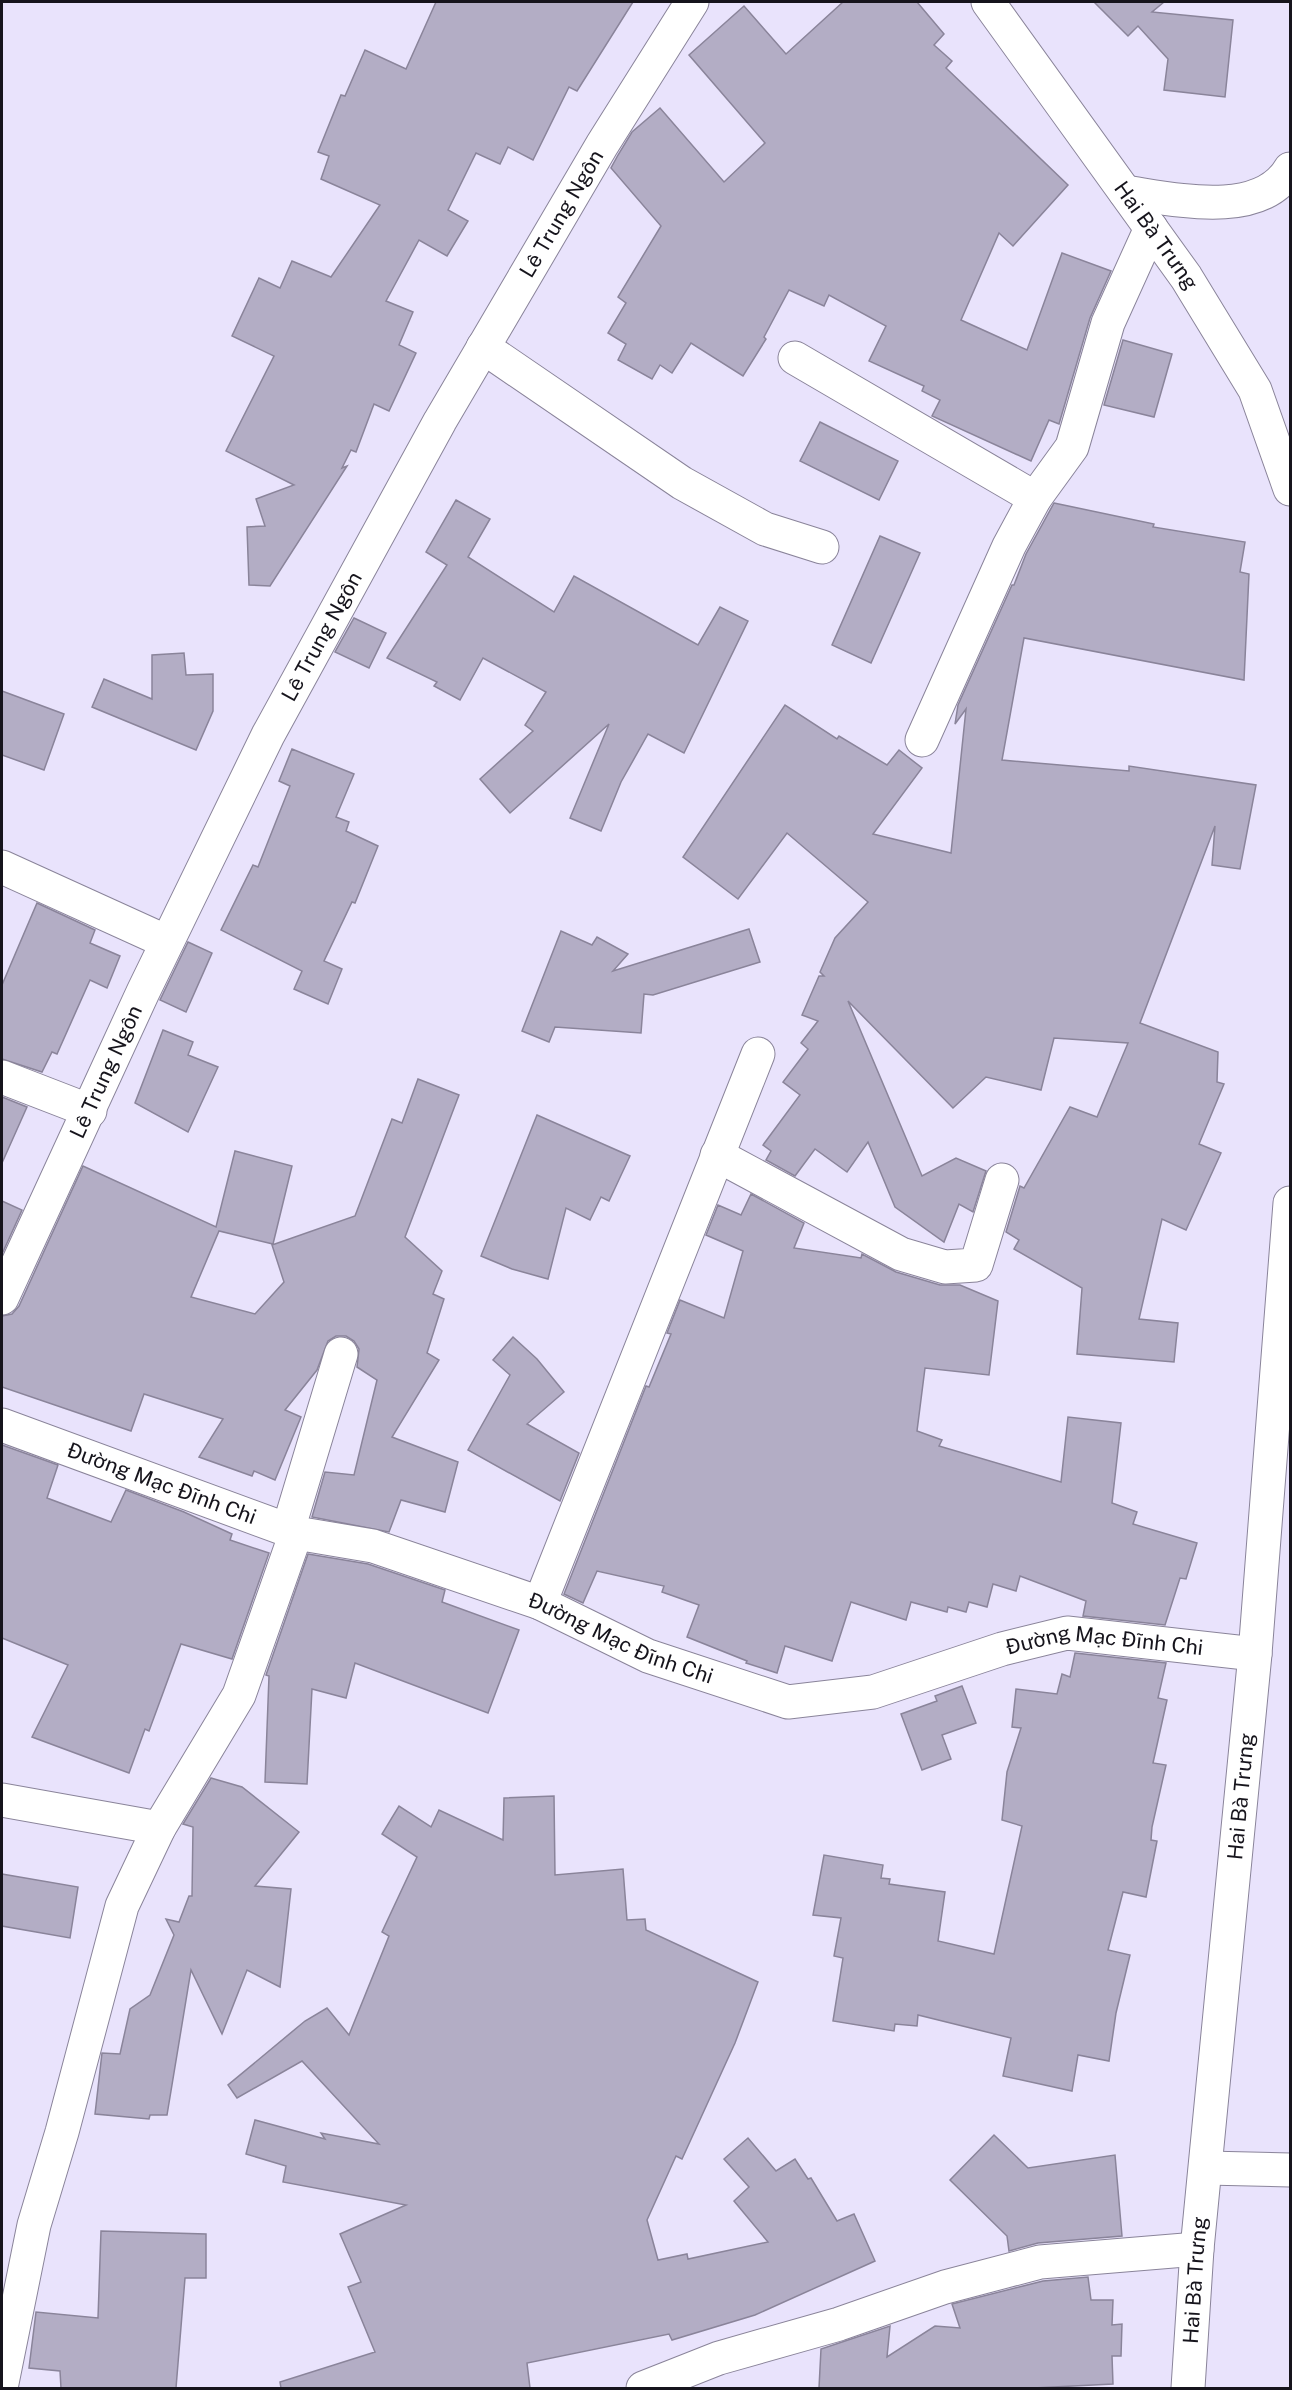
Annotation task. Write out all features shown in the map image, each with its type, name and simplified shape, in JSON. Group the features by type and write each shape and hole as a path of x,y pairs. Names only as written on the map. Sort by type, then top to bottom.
{"street":[{"name":"Lê Trung Ngôn","path":"2,1298 167,942 268,735 440,421 602,145 692,2"},
{"name":"Hai Bà Trưng","path":"988,2 1186,277 1255,390 1290,489"},
{"path":"1125,192 1207,203 1254,197 1285,178 1290,169"},
{"path":"922,740 1009,546 1035,498 1072,447 1108,323 1151,228"},
{"path":"483,347 682,483 765,529 822,547"},
{"path":"795,358 1035,498"},
{"path":"2,867 167,942"},
{"path":"540,1602 758,1054"},
{"path":"2,1077 90,1111"},
{"path":"717,1155 901,1254 945,1267 976,1265 1002,1180"},
{"name":"Hai Bà Trưng","path":"1188,2388 1197,2249 1255,1654 1290,1203"},
{"path":"2,2383 34,2225 62,2133 122,1906 159,1828 239,1695 292,1532 341,1354"},
{"name":"Đường Mạc Đĩnh Chi","path":"2,1425 292,1532 373,1546 540,1602 648,1656 788,1702 873,1692 1002,1649 1067,1633 1255,1654"},
{"path":"2,1800 159,1828"},
{"path":"1206,2168 1290,2170"},
{"path":"643,2388 719,2358 839,2324 945,2287 1040,2262 1197,2249"}],"building":[{"path":"436,2 633,2 577,91 569,87 533,160 508,147 500,164 476,153 448,210 468,221 447,256 419,240 386,301 413,312 399,345 416,353 389,411 374,404 356,452 351,450 342,468 347,466 270,586 249,585 247,527 265,526 256,499 294,485 226,451 274,356 232,336 259,278 280,288 292,261 331,277 380,205 321,179 329,156 318,152 341,95 345,96 365,50 406,69"},
{"path":"843,2 917,2 944,34 934,45 952,61 946,68 1068,185 1013,246 999,233 961,320 1027,350 1062,253 1111,271 1090,318 1059,424 1049,420 1031,461 932,416 940,400 922,391 924,386 869,361 886,326 829,295 824,306 789,290 764,337 766,339 743,376 691,343 672,373 660,365 652,379 618,360 626,344 608,333 626,303 618,297 661,226 611,168 632,132 660,108 724,182 765,143 689,55 744,6 786,54"},
{"path":"1094,2 1164,2 1152,12 1233,20 1225,97 1164,90 1168,59 1138,26 1128,36"},
{"path":"1123,340 1172,354 1154,417 1104,405"},
{"path":"820,422 898,461 879,500 800,461"},
{"path":"456,500 490,519 468,557 554,612 574,576 698,645 720,607 748,621 684,753 648,734 621,782 601,831 570,818 609,724 510,813 480,779 533,731 525,725 546,692 483,658 460,700 434,686 437,682 387,658 447,565 426,552"},
{"path":"1054,503 1154,524 1153,527 1245,542 1240,572 1249,574 1244,680 1024,638 1002,760 1129,771 1129,766 1256,785 1240,869 1212,865 1215,826 1140,1023 1218,1052 1217,1082 1224,1084 1199,1144 1221,1153 1186,1230 1162,1219 1139,1319 1178,1323 1174,1362 1077,1354 1082,1288 1014,1249 1019,1240 1006,1232 1020,1186 1024,1188 1070,1107 1097,1117 1128,1043 1054,1038 1041,1090 986,1077 953,1108 848,1001 922,1176 956,1158 986,1171 973,1212 959,1204 944,1242 895,1207 868,1142 847,1172 815,1149 795,1176 766,1160 771,1151 763,1145 800,1095 783,1082 808,1049 801,1043 818,1021 802,1015 819,976 824,976 820,972 835,938 868,902 787,833 738,899 683,857 785,705 837,739 839,736 887,765 899,750 922,768 873,834 951,853 966,709 955,724 958,705 1026,554"},
{"path":"880,536 920,553 871,663 832,645"},
{"path":"354,618 386,633 369,668 335,652"},
{"path":"184,653 186,675 213,674 213,711 196,750 92,707 104,679 152,699 152,655"},
{"path":"2,691 64,714 44,770 2,755"},
{"path":"292,749 354,774 336,817 349,822 346,831 378,846 355,903 352,902 324,961 342,969 328,1004 294,989 302,971 221,930 253,865 258,867 290,786 279,781"},
{"path":"37,903 95,930 90,943 120,956 107,988 90,980 57,1054 52,1052 42,1072 2,1059 2,985"},
{"path":"749,929 760,962 653,995 644,994 641,1033 555,1027 549,1042 522,1031 561,931 592,945 597,937 628,954 613,971"},
{"path":"188,942 212,953 186,1012 160,1000"},
{"path":"163,1030 193,1042 188,1055 218,1067 188,1132 135,1103"},
{"path":"418,1079 459,1095 405,1237 442,1271 433,1294 444,1299 427,1353 439,1360 392,1437 458,1462 445,1512 401,1500 389,1532 312,1517 325,1472 354,1475 377,1380 357,1367 359,1349 354,1341 346,1336 336,1336 328,1341 317,1370 285,1410 301,1417 275,1480 254,1471 252,1476 199,1457 223,1419 144,1394 131,1431 2,1387 2,1316 12,1314 19,1306 83,1166 216,1227 235,1151 292,1166 273,1244 219,1231 191,1297 255,1314 284,1282 272,1245 355,1216 392,1119 402,1123"},
{"path":"2,1097 27,1107 2,1163"},
{"path":"537,1115 630,1156 609,1201 601,1197 590,1220 566,1208 548,1279 512,1269 481,1256"},
{"path":"751,1194 804,1223 794,1248 861,1258 862,1254 896,1272 940,1285 960,1285 998,1301 989,1375 925,1368 917,1431 942,1440 939,1446 1061,1482 1068,1417 1121,1423 1112,1503 1137,1512 1133,1524 1197,1543 1186,1579 1180,1578 1165,1625 1083,1616 1086,1601 1020,1576 1016,1591 993,1584 987,1607 969,1602 966,1612 948,1607 947,1612 911,1602 906,1620 851,1602 832,1661 785,1646 777,1673 746,1663 747,1661 687,1637 699,1605 662,1592 664,1586 597,1571 583,1603 564,1594 646,1386 649,1387 671,1334 667,1333 680,1300 724,1318 743,1251 706,1235 718,1205 741,1215"},
{"path":"2,1201 22,1210 2,1254"},
{"path":"513,1337 537,1359 564,1392 527,1424 579,1453 560,1501 468,1450 510,1375 493,1360"},
{"path":"2,1445 58,1465 47,1498 111,1522 126,1490 184,1512 232,1534 230,1540 269,1553 232,1659 181,1644 149,1731 145,1729 129,1773 32,1737 68,1665 2,1638"},
{"path":"308,1554 368,1564 445,1590 442,1602 519,1630 488,1713 355,1663 346,1698 312,1689 307,1784 265,1782 269,1676 266,1675"},
{"path":"1075,1653 1166,1663 1158,1698 1167,1700 1153,1763 1166,1765 1152,1827 1151,1840 1157,1841 1146,1897 1123,1892 1108,1950 1130,1955 1116,2013 1109,2061 1078,2055 1072,2091 1003,2076 1011,2038 918,2015 917,2026 895,2024 894,2031 833,2021 843,1958 834,1956 841,1918 813,1915 824,1855 883,1865 881,1878 890,1879 889,1884 945,1892 938,1941 994,1954 1022,1826 1002,1820 1007,1772 1021,1728 1012,1727 1016,1689 1057,1694 1062,1674 1070,1677"},
{"path":"962,1686 976,1723 942,1735 951,1759 922,1770 901,1714 937,1701 935,1696"},
{"path":"211,1778 242,1787 299,1832 255,1886 291,1889 280,1987 247,1970 222,2034 191,1970 167,2115 150,2115 149,2119 95,2114 102,2053 120,2054 130,2009 150,1995 174,1935 166,1919 179,1922 189,1896 192,1896 193,1827 183,1824"},
{"path":"554,1796 555,1875 623,1869 627,1920 645,1919 646,1930 758,1982 735,2043 682,2159 676,2156 647,2220 658,2260 687,2254 688,2259 768,2242 734,2201 749,2187 724,2159 748,2138 776,2171 795,2159 808,2179 811,2178 837,2221 854,2214 875,2261 755,2315 672,2340 669,2334 527,2363 530,2388 281,2388 280,2382 375,2352 348,2287 361,2282 340,2234 406,2205 283,2182 286,2166 246,2154 255,2120 325,2139 321,2133 379,2144 302,2061 237,2098 228,2085 305,2021 327,2008 349,2035 389,1936 382,1932 417,1857 382,1834 399,1806 431,1827 439,1810 503,1840 504,1798"},
{"path":"2,1874 78,1887 70,1938 2,1926"},
{"path":"994,2135 1028,2168 1115,2155 1122,2236 1038,2243 1009,2251 1007,2236 950,2180"},
{"path":"101,2231 206,2234 206,2278 185,2278 176,2388 61,2388 60,2371 29,2368 36,2312 98,2318"},
{"path":"1088,2277 1091,2300 1113,2300 1112,2325 1122,2324 1121,2356 1112,2356 1113,2384 1033,2388 819,2388 821,2349 890,2326 887,2357 935,2326 960,2328 952,2304 1043,2281"}]}
